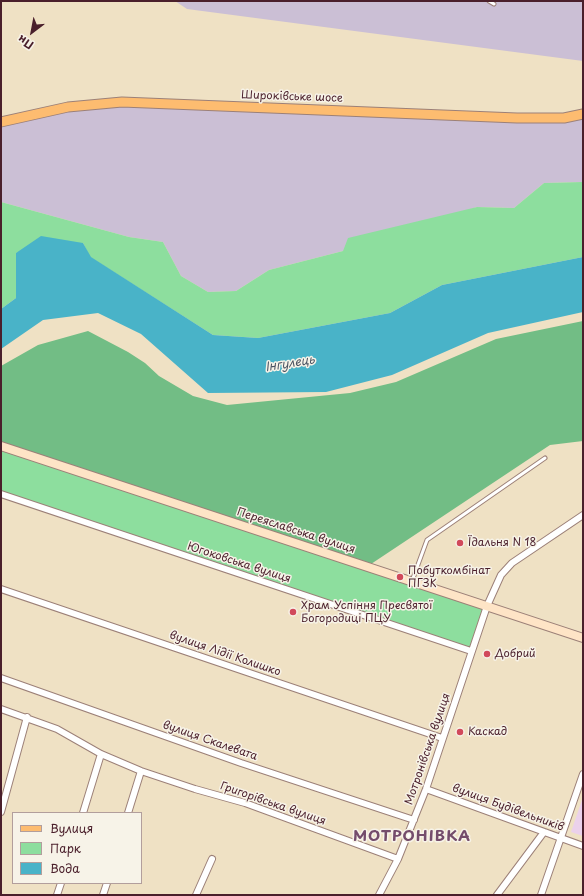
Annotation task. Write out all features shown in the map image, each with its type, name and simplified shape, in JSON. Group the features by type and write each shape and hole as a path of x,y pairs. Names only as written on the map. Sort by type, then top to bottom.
{"main road":[{"name":"Широківське шосе","path":"1,122 68,107 122,102 517,118 564,118 583,114"}],"street":[{"name":"Переяславська вулиця","path":"1,446 583,638"},
{"name":"Югоковська вулиця","path":"1,494 471,651"},
{"name":"Мотронівська вулиця","path":"379,895 398,859 426,789 471,651 487,606 501,575 512,563 583,515"},
{"name":"вулиця Лідії Колишко","path":"1,589 442,738"},
{"name":"вулиця Скалевата","path":"1,678 241,763 414,820"},
{"name":"Григорівська вулиця","path":"1,709 27,717 78,740 101,754 141,771 195,790 245,803 398,859"},
{"path":"1,812 27,717"},
{"path":"82,812 101,754"},
{"path":"128,812 141,771"},
{"path":"541,895 583,774"},
{"name":"вулиця Будівельників","path":"426,789 583,846"},
{"path":"497,895 544,832"},
{"path":"196,895 212,859"},
{"path":"57,895 61,884"},
{"path":"103,895 107,884"}],"lane":[{"path":"489,1 494,4"},
{"path":"412,581 427,540 545,458"}],"shaded area":[{"path":"175,1 583,1 583,61 187,9"},
{"path":"122,102 563,118 583,114 583,182 544,183 514,208 477,207 343,251 269,270 236,291 208,292 181,276 163,242 129,237 1,202 1,122"},
{"path":"583,797 583,836 571,832"}],"green space":[{"path":"583,182 583,257 442,285 390,313 258,338 213,335 90,257 83,243 16,253 16,298 1,309 1,202 129,237 163,242 181,276 208,292 236,291 269,270 343,251 348,238 477,207 514,208 544,183"},
{"path":"583,321 583,441 550,445 368,566 1,446 1,366 38,345 88,331 128,352 145,363 159,376 193,396 227,405 350,393 396,382 496,339"},
{"path":"1,446 487,606 471,651 1,493"}],"water":[{"name":"Інгулець","path":"41,236 83,243 91,257 213,335 258,338 390,313 442,285 583,257 583,312 488,333 392,375 326,392 208,393 141,334 98,313 43,320 1,349 1,309 16,298 16,253"}],"place":[{"name":"Їдальня N 18","path":"460,543"},
{"name":"Побуткомбінат ПГЗК","path":"400,577"},
{"name":"Храм Успіння Пресвятої Богородиці ПЦУ","path":"293,612"},
{"name":"Добрий","path":"487,654"},
{"name":"Каскад","path":"460,732"}],"district":[{"name":"МОТРОНІВКА","path":"412,837"}]}
